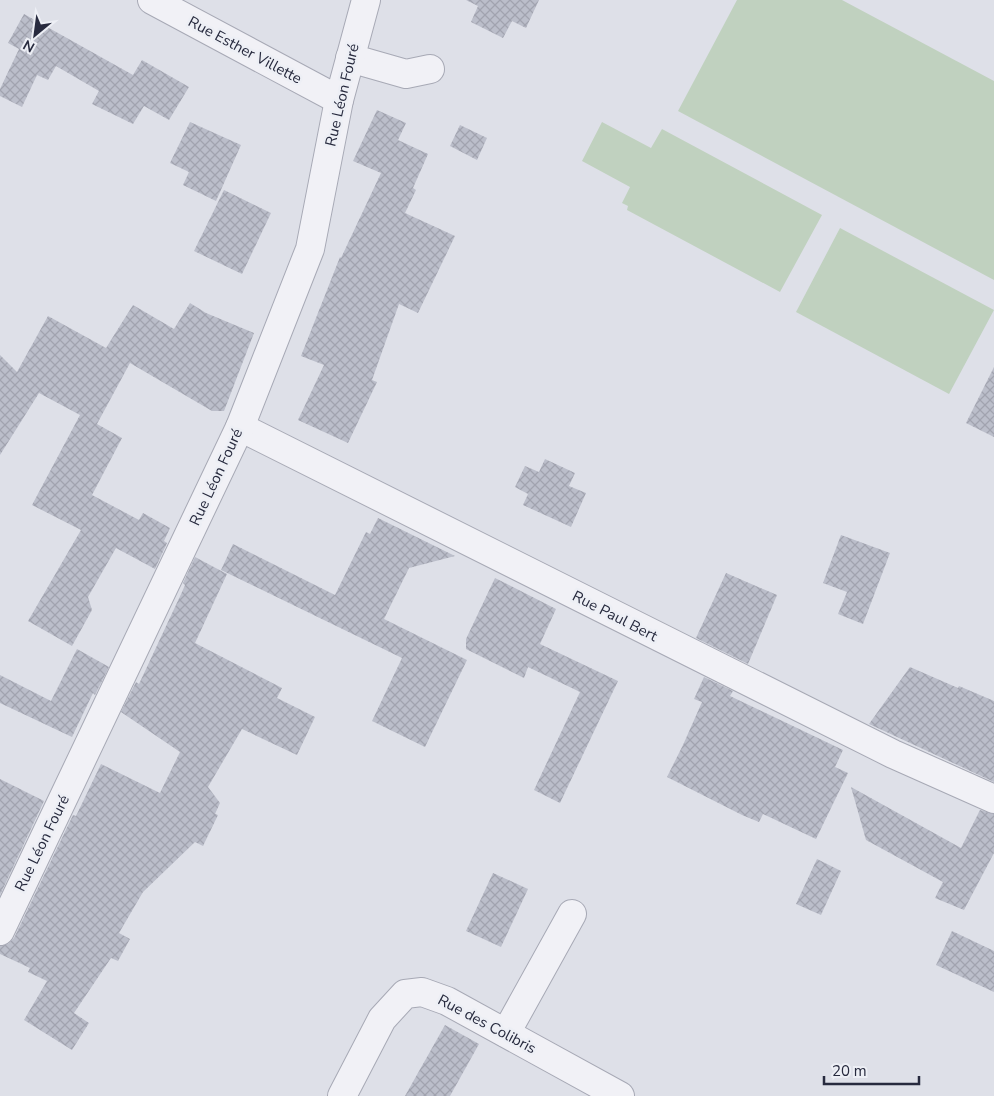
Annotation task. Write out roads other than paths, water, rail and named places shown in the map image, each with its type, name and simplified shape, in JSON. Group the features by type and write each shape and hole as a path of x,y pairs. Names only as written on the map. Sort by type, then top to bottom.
{"street":[{"name":"Rue Esther Villette","path":"152,0 339,100"},
{"name":"Rue Léon Fouré","path":"0,931 240,427 310,249 339,100 366,0"},
{"path":"350,58 406,74 430,69"},
{"name":"Rue Paul Bert","path":"240,427 884,750 994,799"},
{"path":"506,1034 572,914"},
{"name":"Rue des Colibris","path":"342,1096 382,1018 405,994 422,992 447,1001 620,1096"}]}
